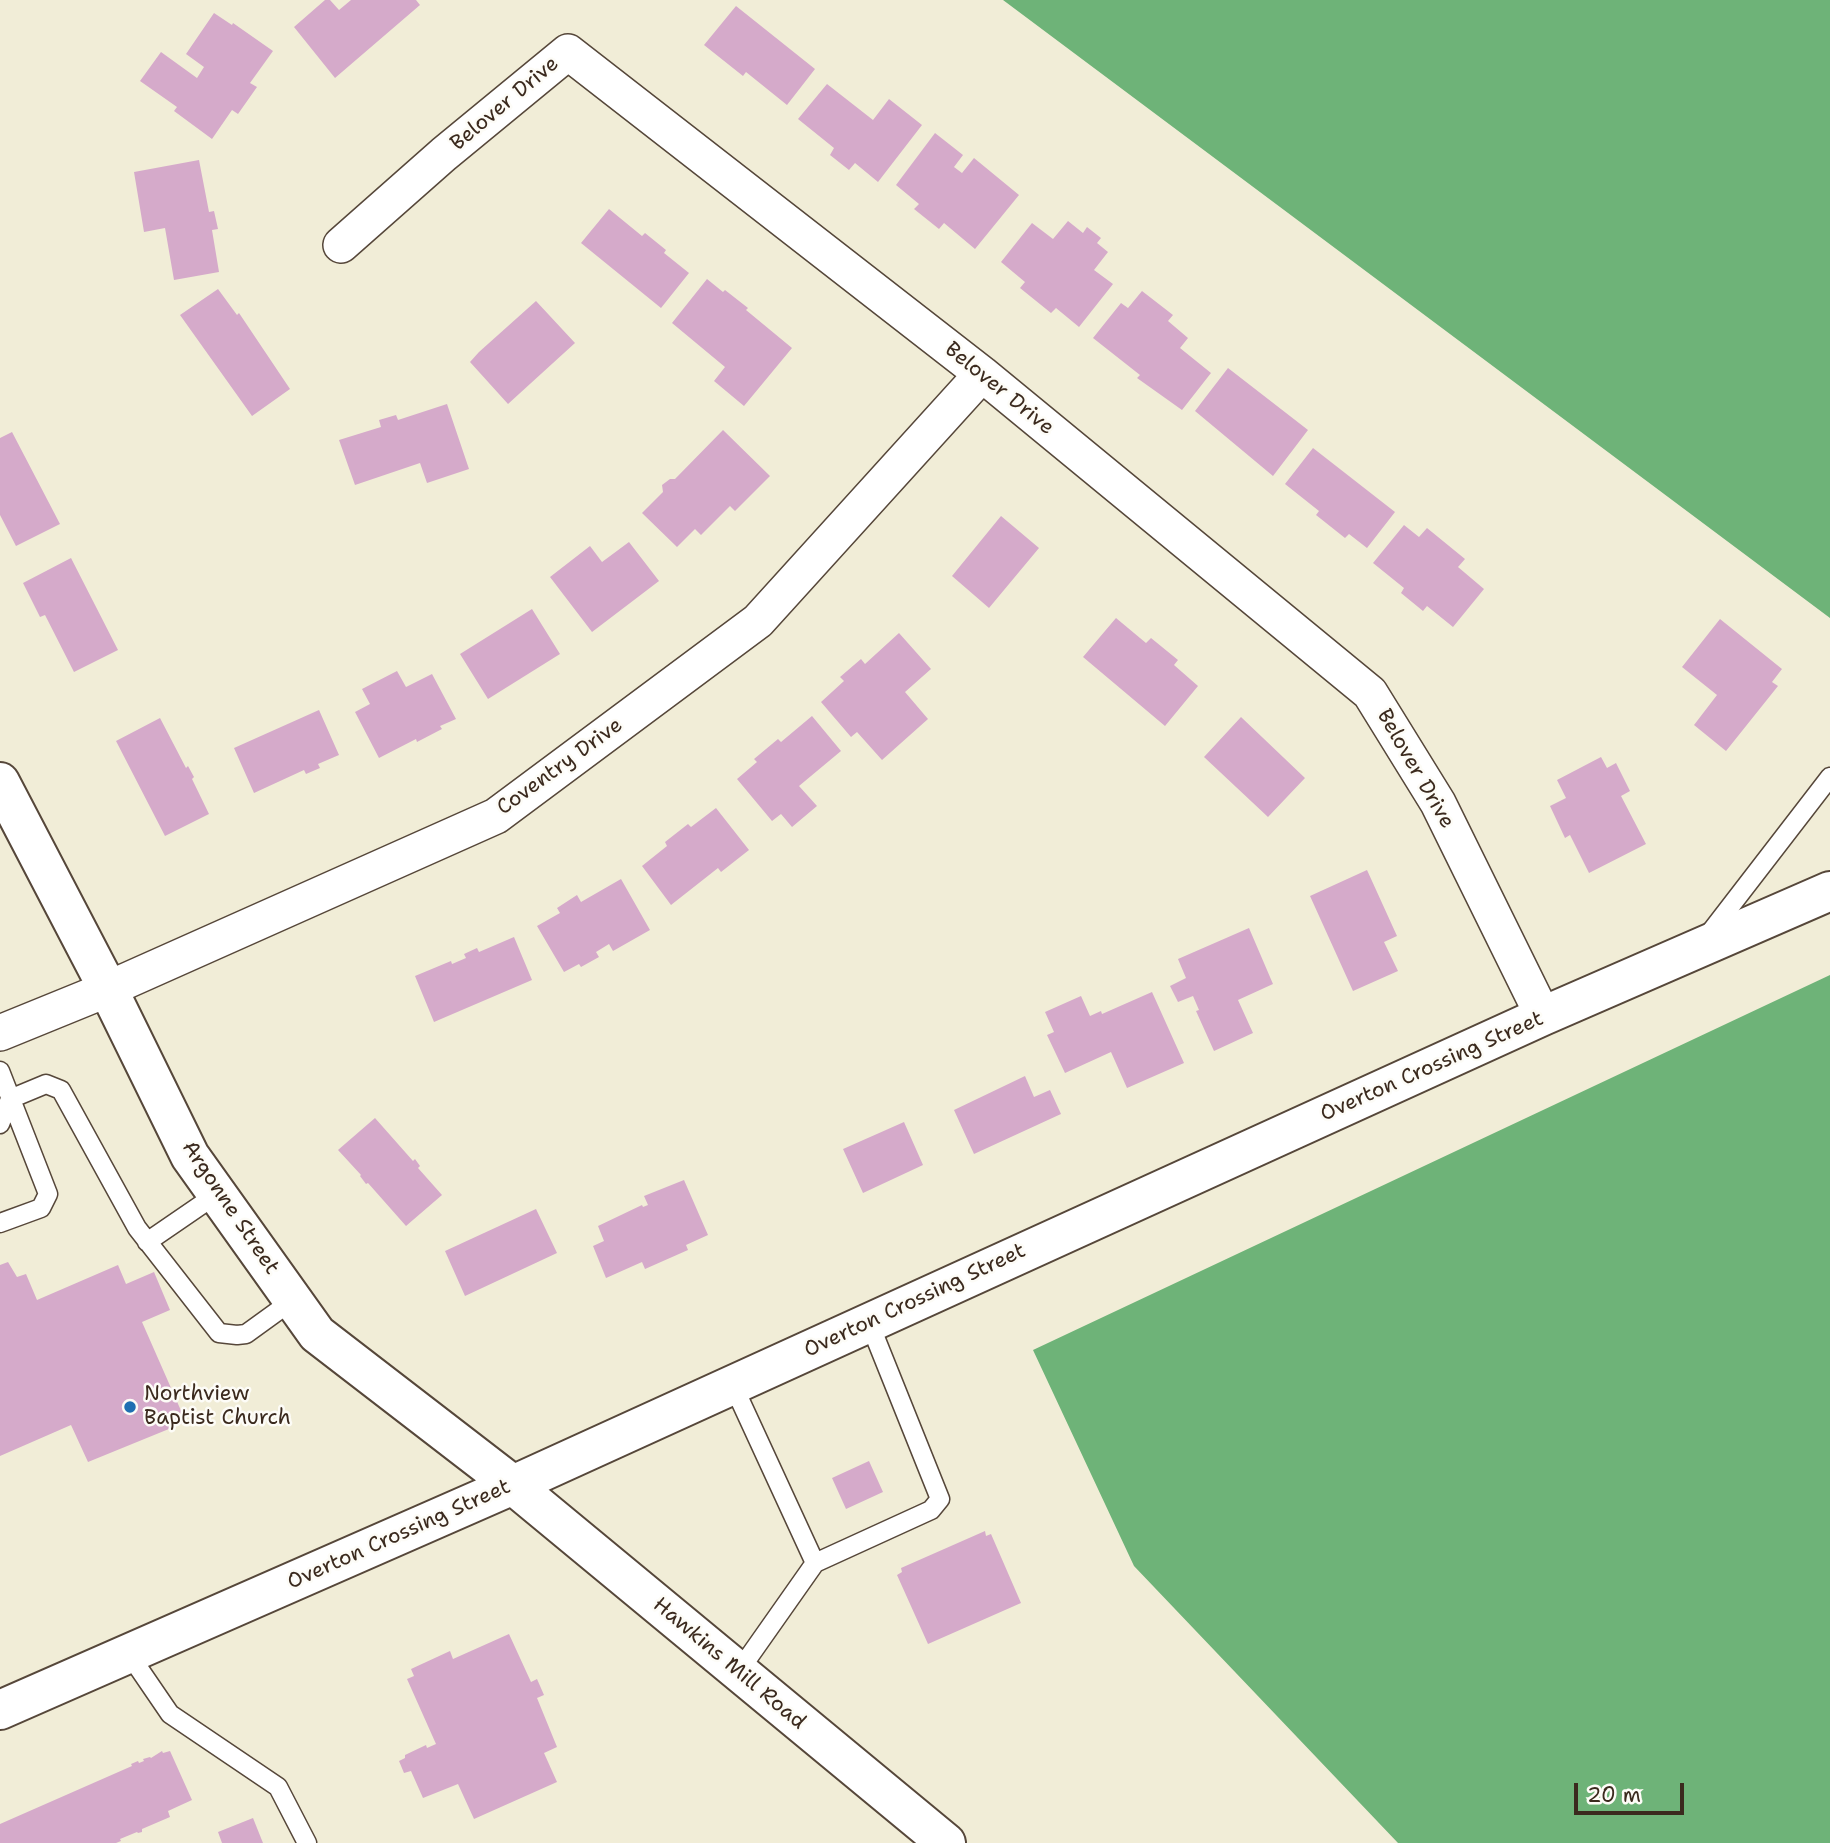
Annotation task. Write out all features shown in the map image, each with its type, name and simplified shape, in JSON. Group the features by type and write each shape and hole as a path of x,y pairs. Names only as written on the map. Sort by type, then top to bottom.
{"street":[{"name":"Belover Drive","path":"341,245 444,154 568,52 982,374 1370,693 1438,803 1543,1016"},
{"name":"Coventry Drive","path":"0,1033 108,989 496,816 758,621 982,374"},
{"name":"Argonne Street","path":"0,782 108,989 190,1156 317,1334 513,1485"},
{"name":"Overton Crossing Street","path":"0,1710 513,1485 1543,1016 1830,891"},
{"name":"Hawkins Mill Road","path":"513,1485 946,1843"}],"lane":[{"path":"1698,948 1830,777"},
{"path":"0,1071 48,1194 41,1208 0,1223"},
{"path":"0,1124 9,1099 46,1084 61,1090 137,1228 219,1333 246,1334 293,1300"},
{"path":"147,1242 217,1194"},
{"path":"738,1671 815,1563 931,1510 940,1499 869,1322"},
{"path":"733,1385 815,1563"},
{"path":"129,1654 170,1714 278,1787 307,1843"}],"green space":[{"path":"1003,0 1830,0 1830,618"},
{"path":"1830,975 1830,1843 1398,1843 1134,1566 1033,1350"}],"building":[{"path":"325,0 330,0 339,10 351,0 416,0 420,5 335,78 294,27"},
{"path":"736,6 815,69 787,105 746,72 743,76 704,45"},
{"path":"214,13 273,51 250,83 257,87 238,114 232,110 212,139 174,111 177,107 140,81 161,52 197,78 204,67 186,54"},
{"path":"827,84 873,120 889,99 922,125 878,182 855,163 849,170 830,155 834,148 798,119"},
{"path":"935,133 963,155 954,167 962,173 974,158 1019,195 975,249 944,223 939,229 914,209 919,204 896,185"},
{"path":"199,160 209,212 214,211 218,229 212,230 219,272 174,280 165,228 144,232 134,172"},
{"path":"609,209 642,236 645,233 689,273 661,308 581,243"},
{"path":"1068,221 1083,233 1087,227 1101,238 1097,243 1108,252 1094,270 1113,284 1079,327 1056,308 1051,313 1020,288 1025,282 1001,262 1032,223 1053,239"},
{"path":"707,279 748,308 746,310 792,348 744,406 714,381 725,367 672,323"},
{"path":"218,289 237,315 239,313 290,389 252,416 180,315"},
{"path":"1142,291 1173,315 1168,321 1188,338 1180,348 1211,373 1182,410 1137,378 1140,375 1093,338 1121,303 1128,308"},
{"path":"536,301 575,343 508,404 470,362"},
{"path":"1228,368 1308,430 1273,476 1195,411"},
{"path":"447,404 469,469 427,483 420,463 355,485 339,440 381,427 379,420 396,415 398,420"},
{"path":"723,430 770,476 735,511 730,506 701,535 695,529 677,547 642,513 663,492 662,485 675,479"},
{"path":"12,432 60,524 16,546 0,515 0,438"},
{"path":"1313,448 1395,512 1367,548 1349,534 1345,538 1316,515 1319,511 1285,484"},
{"path":"1001,516 1039,548 989,608 952,576"},
{"path":"1404,525 1419,537 1427,528 1465,559 1458,567 1484,589 1453,627 1427,606 1423,611 1401,593 1404,588 1373,563"},
{"path":"629,542 659,581 592,632 550,577 590,546 602,562"},
{"path":"71,558 118,650 74,672 45,615 40,617 23,583"},
{"path":"532,609 560,654 488,699 460,654"},
{"path":"1116,618 1146,643 1151,638 1178,660 1174,665 1198,686 1165,726 1083,657"},
{"path":"1720,619 1782,669 1772,682 1778,686 1726,751 1694,725 1717,695 1682,667"},
{"path":"899,633 931,669 905,692 928,719 882,760 857,732 851,737 821,702 844,681 840,677 861,659 865,664"},
{"path":"397,671 406,687 432,674 456,719 417,742 416,739 379,758 355,712 370,704 362,689"},
{"path":"319,710 339,755 318,764 320,768 306,774 304,770 254,793 234,748"},
{"path":"812,716 841,751 799,786 817,806 792,827 781,814 772,821 737,779 757,762 754,759 778,739 781,742"},
{"path":"1241,717 1305,778 1268,817 1204,757"},
{"path":"160,718 186,768 188,766 194,777 192,779 209,814 165,836 116,741"},
{"path":"1601,757 1607,768 1616,763 1630,791 1621,796 1646,844 1589,873 1570,835 1565,838 1550,806 1566,798 1557,780"},
{"path":"716,808 749,850 721,872 718,868 671,905 642,866 667,846 665,842 688,824 691,827"},
{"path":"1367,870 1397,936 1384,942 1398,971 1353,991 1310,896"},
{"path":"621,879 650,930 613,951 609,944 596,952 599,957 581,967 579,964 564,972 537,926 560,913 557,908 577,895 581,902"},
{"path":"1249,928 1273,984 1238,1000 1253,1033 1214,1051 1196,1011 1199,1010 1193,996 1178,1002 1170,986 1186,978 1178,959"},
{"path":"514,937 532,980 434,1022 415,976 451,961 452,964 466,958 464,954 477,948 479,952"},
{"path":"1152,992 1184,1063 1127,1088 1111,1052 1065,1073 1047,1035 1054,1032 1045,1012 1081,996 1090,1016 1101,1011 1102,1014"},
{"path":"1025,1076 1034,1097 1050,1090 1061,1114 974,1154 954,1110"},
{"path":"375,1118 413,1161 415,1159 420,1166 418,1168 442,1195 406,1226 338,1150"},
{"path":"904,1122 923,1165 863,1193 843,1149"},
{"path":"684,1180 708,1235 686,1245 688,1250 645,1269 642,1262 606,1278 593,1246 604,1241 598,1226 642,1205 648,1205 644,1196"},
{"path":"536,1209 557,1253 465,1296 445,1251"},
{"path":"8,1262 17,1277 26,1274 37,1300 118,1265 126,1284 154,1272 170,1310 142,1322 186,1422 88,1462 71,1425 0,1456 0,1265"},
{"path":"869,1461 883,1492 846,1509 832,1478"},
{"path":"985,1531 986,1536 991,1534 1021,1603 928,1644 897,1575 902,1572 901,1568"},
{"path":"509,1634 531,1682 537,1679 544,1695 537,1698 557,1747 544,1753 557,1782 474,1819 458,1784 423,1798 411,1771 404,1773 399,1761 405,1758 405,1755 426,1745 427,1748 436,1744 407,1679 414,1676 411,1669 450,1651 453,1659"},
{"path":"162,1751 170,1751 192,1800 168,1811 170,1817 116,1843 0,1843 0,1824"},
{"path":"253,1818 263,1843 222,1843 218,1832"}],"place":[{"name":"Northview Baptist Church","path":"130,1407"}]}
